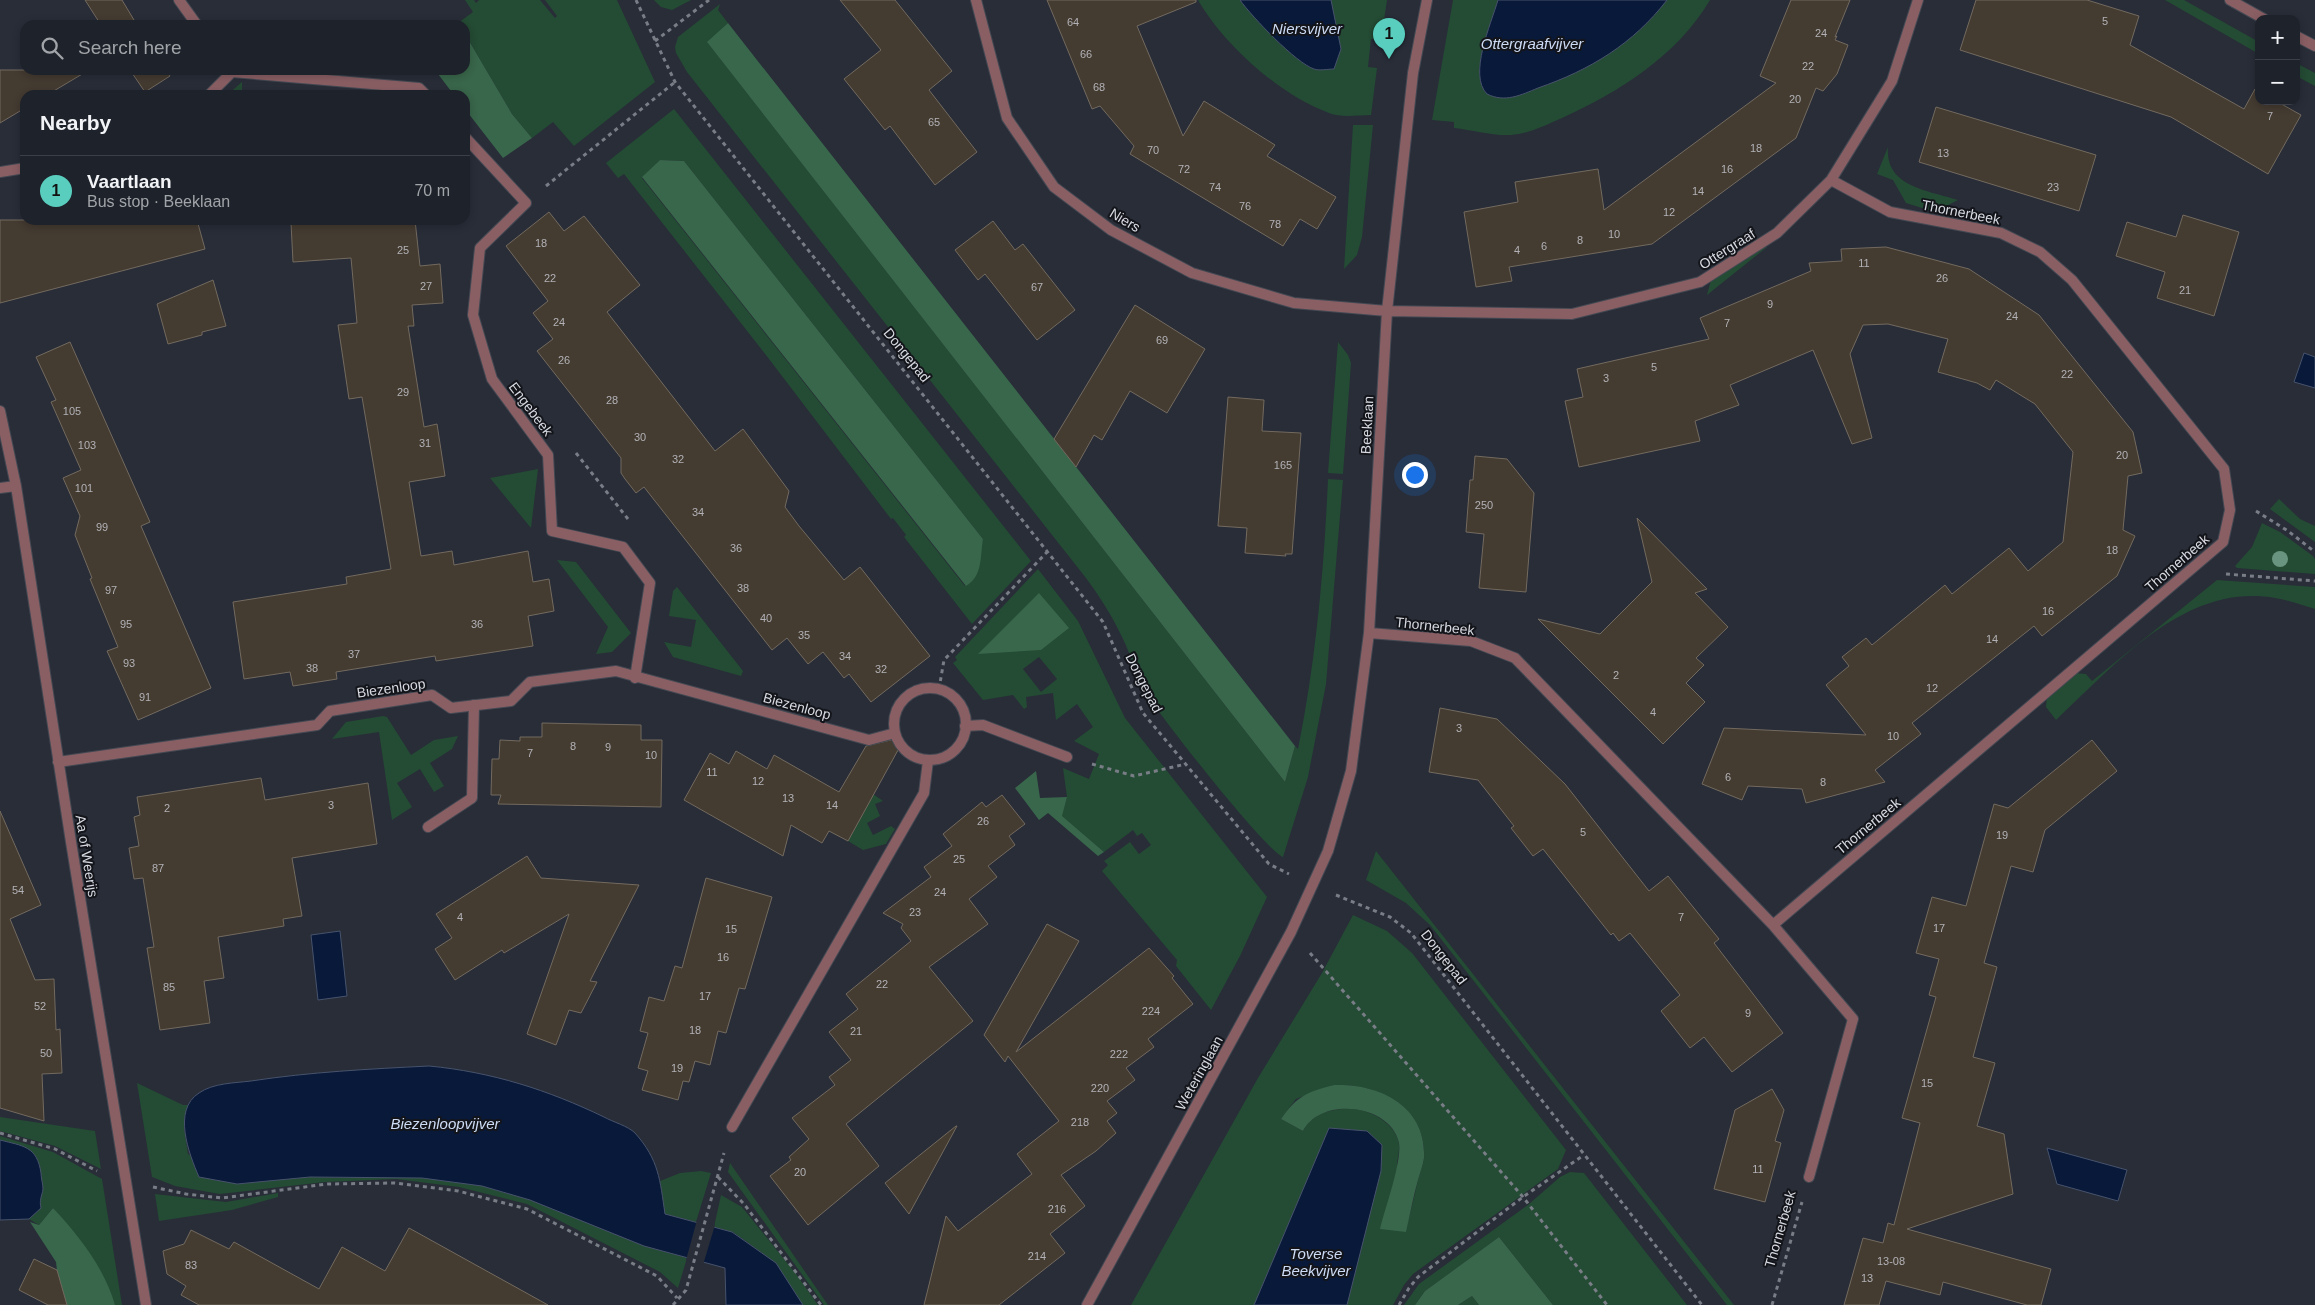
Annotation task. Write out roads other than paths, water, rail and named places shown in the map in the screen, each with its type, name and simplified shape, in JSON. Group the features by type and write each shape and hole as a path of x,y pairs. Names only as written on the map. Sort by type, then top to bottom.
{"street":[{"path":"179,0 193,20"},
{"name":"Niers","path":"976,0 1007,118 1054,187 1111,230 1192,273 1294,303 1387,312"},
{"name":"Beeklaan","path":"1328,851 1350,771 1369,633 1387,312 1413,73 1427,0"},
{"name":"Ottergraaf","path":"1387,312 1572,314 1700,282 1777,233 1831,180 1892,81 1918,0"},
{"path":"2230,0 2257,15"},
{"path":"2300,38 2315,46"},
{"path":"213,90 227,75"},
{"path":"275,75 419,88 421,90"},
{"name":"Engebeek","path":"470,142 526,202 480,248 473,315 492,379 548,455 552,531 623,547 650,583 635,678"},
{"path":"0,172 20,169"},
{"name":"Thornerbeek","path":"1773,925 2223,542 2230,510 2224,469 2072,280 2040,252 2001,233 1890,212 1831,180"},
{"name":"Aa of Weerijs","path":"0,411 16,486 58,762 146,1305"},
{"path":"0,488 16,486"},
{"name":"Thornerbeek","path":"1369,633 1471,640 1515,658 1773,925 1853,1018 1809,1177"},
{"name":"Biezenloop","path":"58,762 317,725 330,711 432,695 451,708 511,701 530,682 616,671 635,678 869,740 895,733"},
{"path":"925,688 938,688 950,694 960,704 966,718 965,726 965,734 957,749 945,758 928,761 913,757 903,749 895,733 894,725 896,712 902,701 913,692 925,688"},
{"path":"428,826 472,798 474,705"},
{"path":"965,726 983,725 1067,757"},
{"path":"732,1127 924,793 928,761"},
{"name":"Weteringlaan","path":"1087,1305 1291,932 1328,851"}],"water":[{"name":"Niersvijver","path":"1240,0 1331,0 1341,49 1334,69 1314,69 1306,65 1264,28"},
{"name":"Ottergraafvijver","path":"1498,0 1667,0 1640,30 1593,64 1557,81 1519,95 1500,98 1487,94 1482,85 1480,75 1480,62 1486,35"},
{"path":"2304,353 2315,357 2315,388 2294,382"},
{"path":"340,931 347,996 318,1000 311,935"},
{"name":"Biezenloopvijver","path":"429,1066 475,1073 541,1091 583,1107 632,1131 643,1143 654,1162 660,1181 665,1214 732,1232 776,1263 803,1305 726,1305 725,1268 644,1246 530,1200 482,1186 422,1178 310,1177 237,1184 199,1177 187,1145 184,1121 186,1110 191,1101 199,1093 211,1087 295,1075"},
{"name":"Toverse Beekvijver","path":"1329,1128 1367,1131 1382,1145 1381,1171 1347,1305 1254,1305"},
{"path":"0,1140 28,1149 36,1157 39,1164 43,1189 40,1200 41,1208 29,1219 0,1220"},
{"path":"2047,1148 2127,1170 2118,1201 2057,1184"}],"place":[{"name":"Vaartlaan","path":"1389,59"}]}
